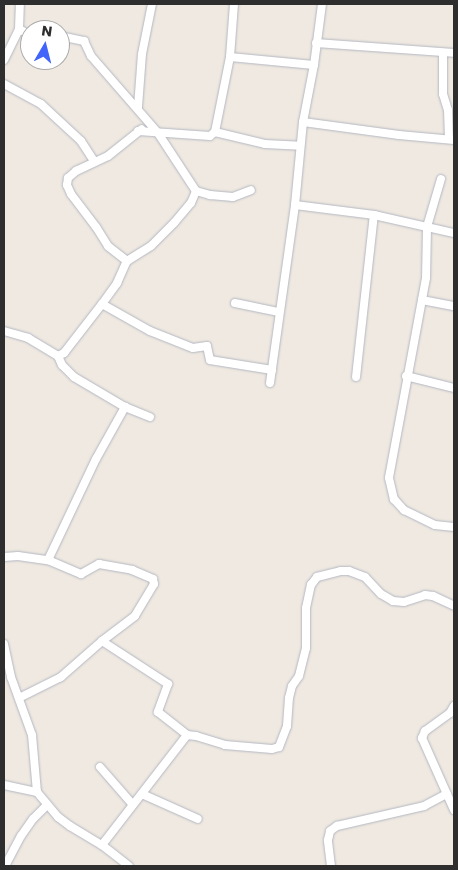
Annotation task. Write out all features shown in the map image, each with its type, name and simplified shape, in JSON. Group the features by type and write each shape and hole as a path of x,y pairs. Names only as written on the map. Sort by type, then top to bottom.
{"street":[{"path":"4,60 19,29 20,4"},
{"path":"138,107 142,54 152,4"},
{"path":"138,131 210,136 215,132 230,57 234,4"},
{"path":"270,383 295,205 303,122 314,65 322,4"},
{"path":"70,38 84,41 91,56 138,107 158,133 196,191 210,195 233,197 251,190"},
{"path":"316,43 443,54 454,53"},
{"path":"303,122 452,140 448,110 443,94 443,54"},
{"path":"230,57 314,65"},
{"path":"4,84 41,104 81,141 94,161"},
{"path":"127,261 108,246 71,194 67,185 68,178 94,161 108,156 149,122"},
{"path":"215,132 265,144 300,146"},
{"path":"441,179 427,227 426,278 406,376 389,478 394,499 404,510 434,525 454,527"},
{"path":"58,356 64,353 102,304 117,283 127,261 150,246 174,223 191,203 196,191"},
{"path":"295,205 374,215 454,233"},
{"path":"356,377 374,215"},
{"path":"422,300 454,306"},
{"path":"235,303 279,312"},
{"path":"102,304 150,331 193,348 207,346 210,360 272,370"},
{"path":"4,330 28,338 58,356 62,365 74,377 125,407 150,417"},
{"path":"406,376 454,388"},
{"path":"48,560 96,459 125,407"},
{"path":"4,557 18,556 48,560 81,574 99,564 132,570 153,579 154,584 135,616 102,641 61,677 19,698"},
{"path":"102,641 168,684 158,712 188,735 225,745 272,749 279,747 287,726 289,698 292,686 299,676 306,648 306,608 311,585 317,577 349,571 365,577 381,594 393,601 404,602 425,595 433,596 454,606"},
{"path":"4,644 19,698 32,735 37,792 47,805 70,826 102,845 129,866"},
{"path":"454,706 450,713 425,731 422,738 454,810"},
{"path":"102,845 188,735"},
{"path":"100,768 132,805"},
{"path":"4,785 37,792"},
{"path":"142,794 198,819"},
{"path":"332,866 328,840 330,831 337,826 424,806 447,794"},
{"path":"5,866 21,836 33,819 47,805"}]}
